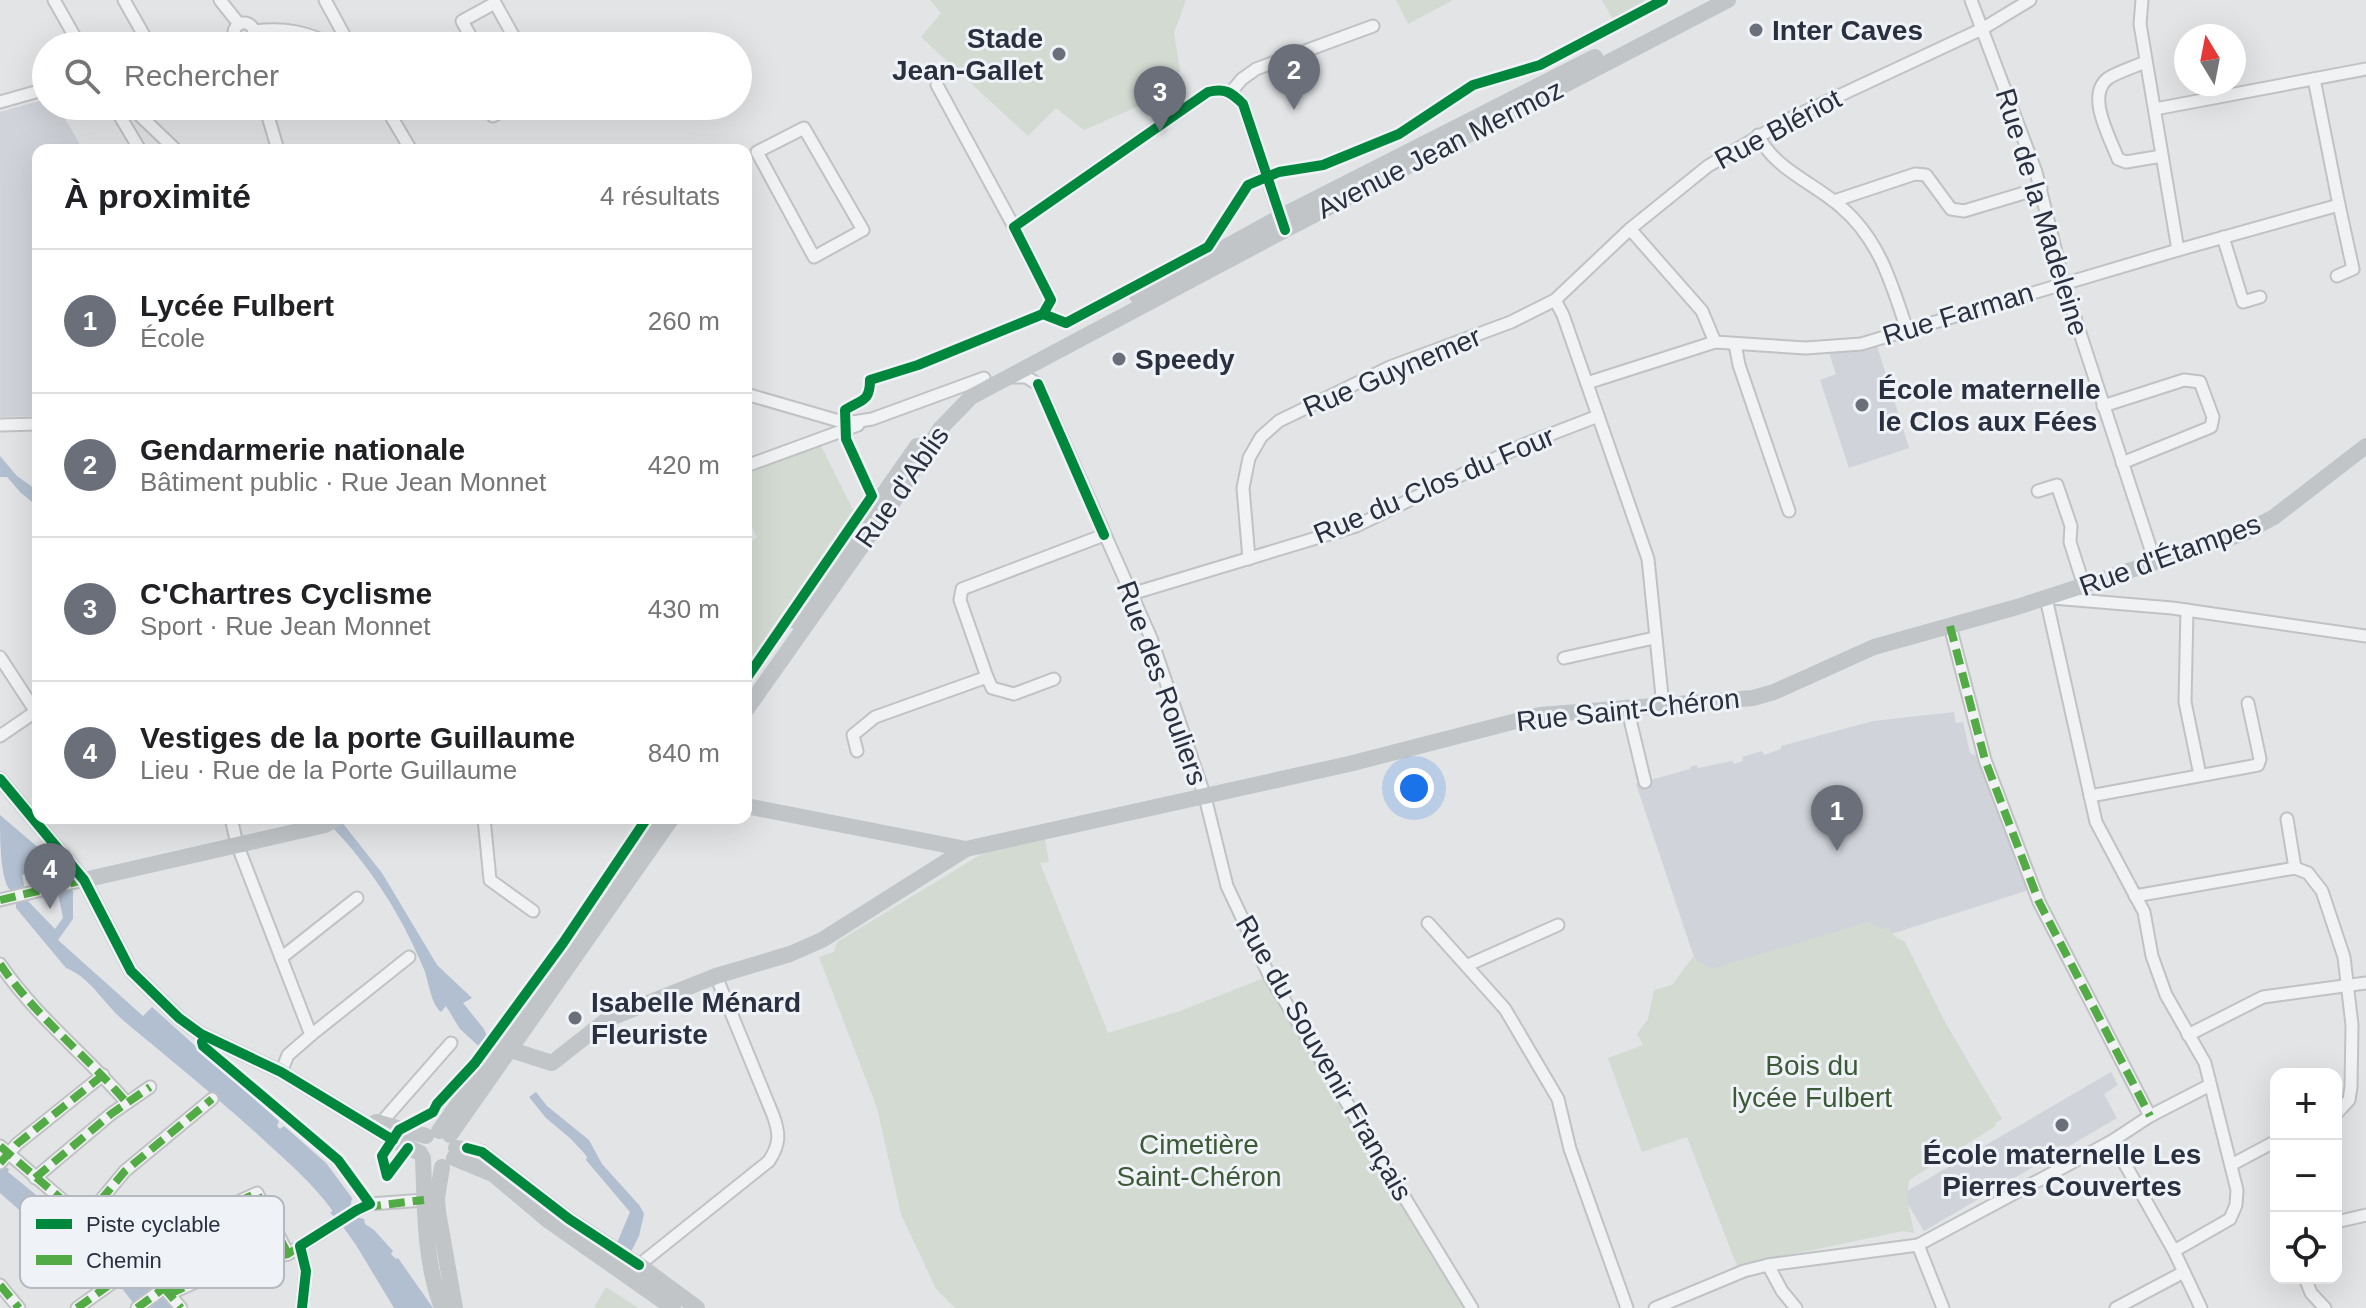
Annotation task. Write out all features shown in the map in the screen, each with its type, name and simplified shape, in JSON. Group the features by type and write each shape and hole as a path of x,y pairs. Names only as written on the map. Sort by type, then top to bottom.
{"main road":[{"name":"Avenue Jean Mermoz","path":"984,384 1706,0"},
{"name":"Avenue Jean Mermoz","path":"984,384 1002,378 1282,223 1728,0"},
{"name":"Rue d'Ablis","path":"752,682 915,449 955,403 984,384"},
{"name":"Rue d'Ablis","path":"752,702 895,499 955,403"},
{"name":"Rue d'Étampes","path":"2048,597 2242,534 2274,517 2366,446"},
{"name":"Rue Saint-Chéron","path":"966,849 1375,758 1540,715 1753,698 1774,692 1874,647 2048,597"},
{"path":"0,779 32,821"},
{"path":"752,807 966,849"},
{"path":"34,824 82,886 131,971 148,990 201,1034 281,1072 393,1140 482,1152 569,1219 697,1308"},
{"path":"82,886 127,871 318,824"},
{"path":"442,1308 434,1289 424,1200 442,1148 474,1082 654,824"},
{"path":"455,1308 438,1212 442,1148 668,824"},
{"path":"511,1050 552,1063 608,1019 716,976 790,954 822,940 966,849"},
{"path":"303,1086 493,1174 549,1221 673,1308"}],"street":[{"path":"54,0 72,32"},
{"path":"124,0 142,32"},
{"path":"220,0 239,24"},
{"path":"325,0 342,32"},
{"name":"Rue de la Madeleine","path":"1971,0 2041,188 2064,284 2155,562"},
{"name":"Rue Blériot","path":"1555,300 1630,229 1708,166 1758,135 1982,29 2030,0"},
{"path":"468,32 462,21 495,3 511,32"},
{"path":"2140,3 2145,62 2178,250"},
{"path":"239,24 248,24 254,31 279,28 302,32"},
{"path":"234,32 239,24"},
{"path":"1231,92 1256,69 1373,26"},
{"path":"2145,62 2108,78 2099,88 2098,100 2118,159 2126,162 2162,156"},
{"path":"2155,109 2366,69"},
{"path":"2314,79 2353,269 2337,276"},
{"path":"937,85 1051,300 1043,314"},
{"path":"1014,227 1208,92 1223,90 1231,92 1243,104 1282,223"},
{"path":"0,102 32,93"},
{"path":"122,120 136,144"},
{"path":"145,120 170,144"},
{"path":"269,120 276,144"},
{"path":"394,120 408,144"},
{"path":"804,128 863,230 814,257 757,152 765,147 804,128"},
{"path":"1758,135 1769,153 1834,201 1869,238 1880,256 1907,330"},
{"path":"1834,201 1915,174 1926,175 1951,209 1964,211 2041,188"},
{"name":"Rue Farman","path":"1715,342 1806,348 1861,344 2339,205"},
{"path":"1587,383 1715,342 1702,311 1630,229"},
{"path":"2223,237 2243,302 2260,297"},
{"path":"1555,300 1563,315 1648,559 1663,706"},
{"name":"Rue Guynemer","path":"1249,559 1243,488 1249,458 1261,437 1279,421 1390,367 1511,322 1555,300"},
{"path":"1735,344 1739,365 1789,511"},
{"name":"Rue des Rouliers","path":"1002,378 1026,377 1038,384 1151,638 1205,797"},
{"path":"2103,406 2184,380 2200,382 2213,417 2211,427 2122,463"},
{"path":"752,464 932,396 984,384"},
{"path":"752,396 846,423 872,419"},
{"path":"932,396 955,403"},
{"name":"Rue du Clos du Four","path":"1131,594 1356,526 1523,445 1598,416"},
{"path":"0,425 32,424"},
{"path":"2038,491 2057,485 2071,526 2070,542 2088,585 2106,600"},
{"path":"1054,679 1014,694 992,688 960,600 962,589 1104,535"},
{"path":"2174,1251 2230,1219 2236,1205 2237,1190 2205,1063 2166,995 2152,956 2144,912 2096,822 2048,597 2106,600 2366,636"},
{"path":"2187,610 2185,702 2200,775"},
{"path":"1950,626 1985,760 2039,902 2150,1116"},
{"path":"1564,658 1654,638"},
{"path":"0,657 32,704"},
{"path":"857,751 853,735 875,717 987,677"},
{"path":"2090,796 2258,765 2260,759 2248,703"},
{"path":"1627,707 1645,782"},
{"path":"0,736 32,714"},
{"name":"Rue du Souvenir Français","path":"1205,797 1227,886 1269,975 1472,1308"},
{"path":"2287,819 2295,868"},
{"path":"232,824 237,844 311,1035"},
{"path":"485,824 490,880 533,911"},
{"path":"2135,896 2295,868 2308,873 2322,891 2344,957 2352,1025 2351,1087 2349,1100 2342,1108"},
{"path":"4,900 55,888 82,886"},
{"path":"281,958 357,898"},
{"path":"1428,923 1505,1009 1558,1099 1570,1149 1627,1308"},
{"path":"1468,965 1558,925"},
{"path":"281,1072 288,1055 409,957"},
{"path":"0,964 54,1029 103,1075 127,1103"},
{"path":"639,1265 769,1161 779,1146 779,1132 716,976"},
{"path":"2188,1035 2263,997 2366,983"},
{"path":"380,1124 451,1043"},
{"path":"57,1196 2,1157 103,1075"},
{"path":"1655,1308 1744,1271 1768,1265 1918,1245 2210,1085"},
{"path":"35,1178 75,1142 150,1087"},
{"path":"104,1196 125,1171 212,1099"},
{"path":"2112,1141 2174,1251 2201,1308"},
{"path":"2231,1165 2270,1144"},
{"path":"284,1255 370,1204 424,1200"},
{"path":"2342,1221 2366,1215"},
{"path":"1918,1245 1943,1308"},
{"path":"284,1246 288,1254"},
{"path":"300,1246 306,1271 302,1308"},
{"path":"1768,1265 1782,1291 1796,1308"},
{"path":"2116,1308 2184,1272"},
{"path":"2307,1284 2311,1293 2325,1308"},
{"path":"0,1285 19,1308"},
{"path":"77,1308 105,1288"},
{"path":"137,1308 169,1288"},
{"path":"163,1290 181,1308"}],"shaded area":[{"path":"32,103 32,120 66,120 80,144 32,144 32,416 0,417 0,112"},
{"name":"École maternelle le Clos aux Fées","path":"1877,346 1909,448 1849,468 1820,380 1836,374 1829,353"},
{"path":"1954,712 1956,723 1963,722 1970,753 1985,760 2032,889 1757,977 1701,978 1636,784 1697,765 1698,768 1732,761 1734,764 1743,761 1742,757 1762,751 1764,755 1781,749 1781,746 1873,721"},
{"path":"2111,1072 2118,1085 2104,1094 2117,1118 1924,1231 1902,1194"}],"green space":[{"name":"Stade Jean-Gallet","path":"930,0 1186,0 1174,33 1180,71 1139,106 1084,130 1056,108 1028,136 921,37 941,13"},
{"path":"1396,0 1453,0 1408,24"},
{"path":"1602,0 1655,0 1614,21"},
{"path":"820,444 855,514 752,662 752,540 757,538 752,528 752,472"},
{"name":"Cimetière Saint-Chéron","path":"1045,839 1049,862 1040,863 1108,1033 1180,1011 1264,978 1467,1308 955,1308 936,1289 901,1214 877,1108 819,957 834,952 837,942 985,852"},
{"name":"Bois du lycée Fulbert","path":"1868,922 1882,929 1889,927 1894,936 1905,942 1945,1022 2002,1119 1995,1123 1996,1126 1909,1180 1907,1198 1914,1233 1903,1231 1737,1266 1687,1137 1642,1152 1608,1058 1643,1045 1637,1034 1648,1019 1654,990 1672,985 1693,957 1711,969"},
{"path":"606,1287 638,1308 594,1308"}],"water":[{"path":"0,456 17,476 32,487 32,502 7,477 0,477"},
{"path":"0,815 61,867 69,889 73,891 73,919 58,940 143,1016 152,1007 279,1121 277,1126 280,1129 284,1126 326,1163 352,1198 350,1208 356,1217 364,1219 365,1224 393,1251 391,1254 398,1258 433,1308 394,1308 356,1245 309,1183 233,1112 124,1021 83,978 66,968 9,896 2,867","holes":["43,873 56,883 63,918 55,929 27,900 22,875"]},
{"path":"343,824 382,873 437,965 472,998 463,1003 484,1029 489,1042 483,1050 460,1029 446,1006 441,1012 437,1008 423,967 395,911 373,876 333,828"},
{"path":"536,1092 547,1106 589,1140 602,1164 640,1206 644,1214 631,1252 617,1243 630,1212 586,1160 584,1153 546,1118 529,1097"},
{"path":"0,1164 37,1196 20,1196 20,1211 0,1193"},
{"path":"122,1288 152,1288 173,1308 137,1308"}],"marked path":[{"path":"1950,626 1985,760 2039,902 2150,1116"},
{"path":"0,900 84,880"},
{"path":"0,964 45,1019 127,1103"},
{"path":"0,1163 17,1144 103,1075"},
{"path":"35,1178 111,1114 150,1087"},
{"path":"104,1196 125,1171 212,1099"},
{"path":"0,1146 58,1196"},
{"path":"250,1196 257,1193 259,1196"},
{"path":"365,1207 424,1200"},
{"path":"284,1255 303,1244"},
{"path":"284,1246 288,1254"},
{"path":"0,1285 19,1308"},
{"path":"77,1308 105,1288"},
{"path":"164,1288 181,1308"},
{"path":"137,1308 164,1288"},
{"path":"169,1294 182,1288"}],"cycle path":[{"path":"752,670 872,496 846,439 845,410 867,396 870,380 918,365 1043,314 1066,323 1208,247 1248,185 1279,172 1323,165 1399,134 1473,85 1540,65 1663,0"},
{"path":"1043,314 1051,300 1014,227 1208,92 1227,92 1243,104 1285,230"},
{"path":"1038,384 1104,535"},
{"path":"0,779 32,817"},
{"path":"37,824 84,880 131,971 179,1018 201,1034 281,1072 393,1140"},
{"path":"408,1148 387,1176 382,1156 399,1130 433,1112 475,1063 563,943 643,824"},
{"path":"202,1042 338,1160 370,1204 300,1246 306,1271 302,1308"},
{"path":"467,1148 482,1152 569,1219 639,1265"}],"place":[{"name":"Inter Caves","path":"1756,30"},
{"name":"Stade Jean-Gallet","path":"1059,54"},
{"name":"Gendarmerie nationale","path":"1294,110"},
{"name":"C'Chartres Cyclisme","path":"1160,132"},
{"name":"Speedy","path":"1119,359"},
{"name":"École maternelle le Clos aux Fées","path":"1862,405"},
{"name":"Lycée Fulbert","path":"1837,851"},
{"name":"Vestiges de la porte Guillaume","path":"50,909"},
{"name":"Isabelle Ménard Fleuriste","path":"575,1018"},
{"name":"École maternelle Les Pierres Couvertes","path":"2062,1125"}]}
